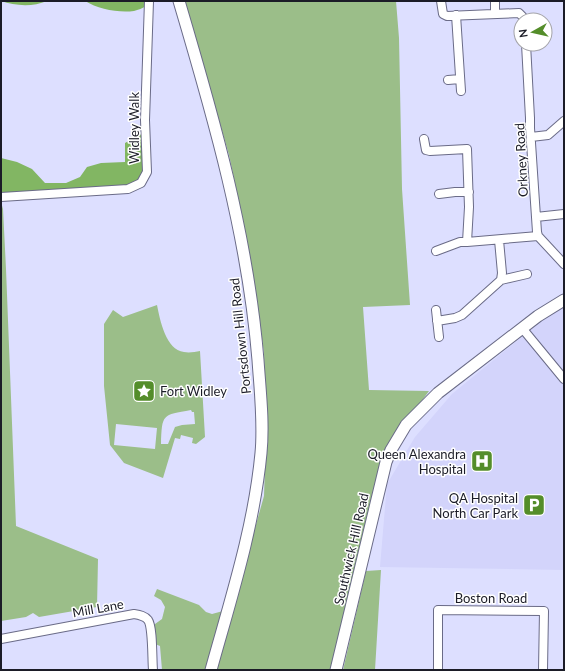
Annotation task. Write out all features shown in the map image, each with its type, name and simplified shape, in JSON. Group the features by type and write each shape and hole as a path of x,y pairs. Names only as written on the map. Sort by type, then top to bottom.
{"main road":[{"name":"Portsdown Hill Road","path":"179,1 232,194 255,325 261,407 261,450 251,519 241,564 211,670"},
{"name":"Southwick Hill Road","path":"336,670 386,462 391,450 406,425 438,393 522,328 564,300"}],"street":[{"name":"Widley Walk","path":"1,197 128,189 141,183 147,172 145,120 149,1"},
{"path":"441,1 443,14 447,16 513,13"},
{"path":"495,1 495,14"},
{"path":"456,15 461,91"},
{"name":"Orkney Road","path":"526,52 538,236"},
{"path":"448,80 460,79"},
{"path":"531,138 548,135 564,122"},
{"path":"424,139 426,150 430,151 468,149 469,192 467,242"},
{"path":"439,194 469,192"},
{"path":"536,217 564,214"},
{"path":"436,250 460,242 538,236 564,264"},
{"path":"499,240 502,273 501,280"},
{"path":"437,320 455,318 462,315 501,280 527,274"},
{"path":"436,310 439,337"},
{"path":"522,328 564,379"},
{"name":"Boston Road","path":"438,670 438,610 544,611 544,670"},
{"name":"Mill Lane","path":"1,639 134,614 139,615 146,618 151,626 153,670"}],"shaded area":[{"name":"Queen Alexandra Hospital","path":"564,304 564,570 380,567 387,484 415,437 452,394"}],"green space":[{"path":"1,1 47,1 24,5"},
{"path":"85,1 147,1 145,7 136,11 115,11 90,4"},
{"path":"185,1 396,1 399,38 402,189 410,305 363,307 369,390 429,391 385,451 332,670 215,670 264,496 266,437 264,353 243,220 229,155"},
{"path":"143,133 144,170 140,180 123,187 1,195 1,158 17,162 32,169 45,183 66,183 80,177 87,167 101,163 125,162 125,143"},
{"path":"1,202 3,209 6,269 16,526 98,559 97,607 39,617 33,613 26,617 1,621"},
{"path":"157,305 162,326 168,340 173,346 184,352 200,351 205,437 196,444 192,443 193,438 181,435 180,439 175,438 163,478 124,463 110,445 104,386 104,324 113,310 123,317","holes":["191,410 194,412 195,424 175,427 168,444 161,444 163,421 169,415 174,413","116,424 157,428 155,449 114,445"]},
{"path":"381,570 375,670 343,670 366,571"},
{"path":"157,589 199,605 206,612 212,614 223,611 206,670 162,670 160,646 155,644 153,630 155,624 162,619 165,607 161,600 154,596"}],"place":[{"name":"Fort Widley","path":"144,391"},
{"name":"Queen Alexandra Hospital","path":"482,461"},
{"name":"QA Hospital North Car Park","path":"534,505"}]}
